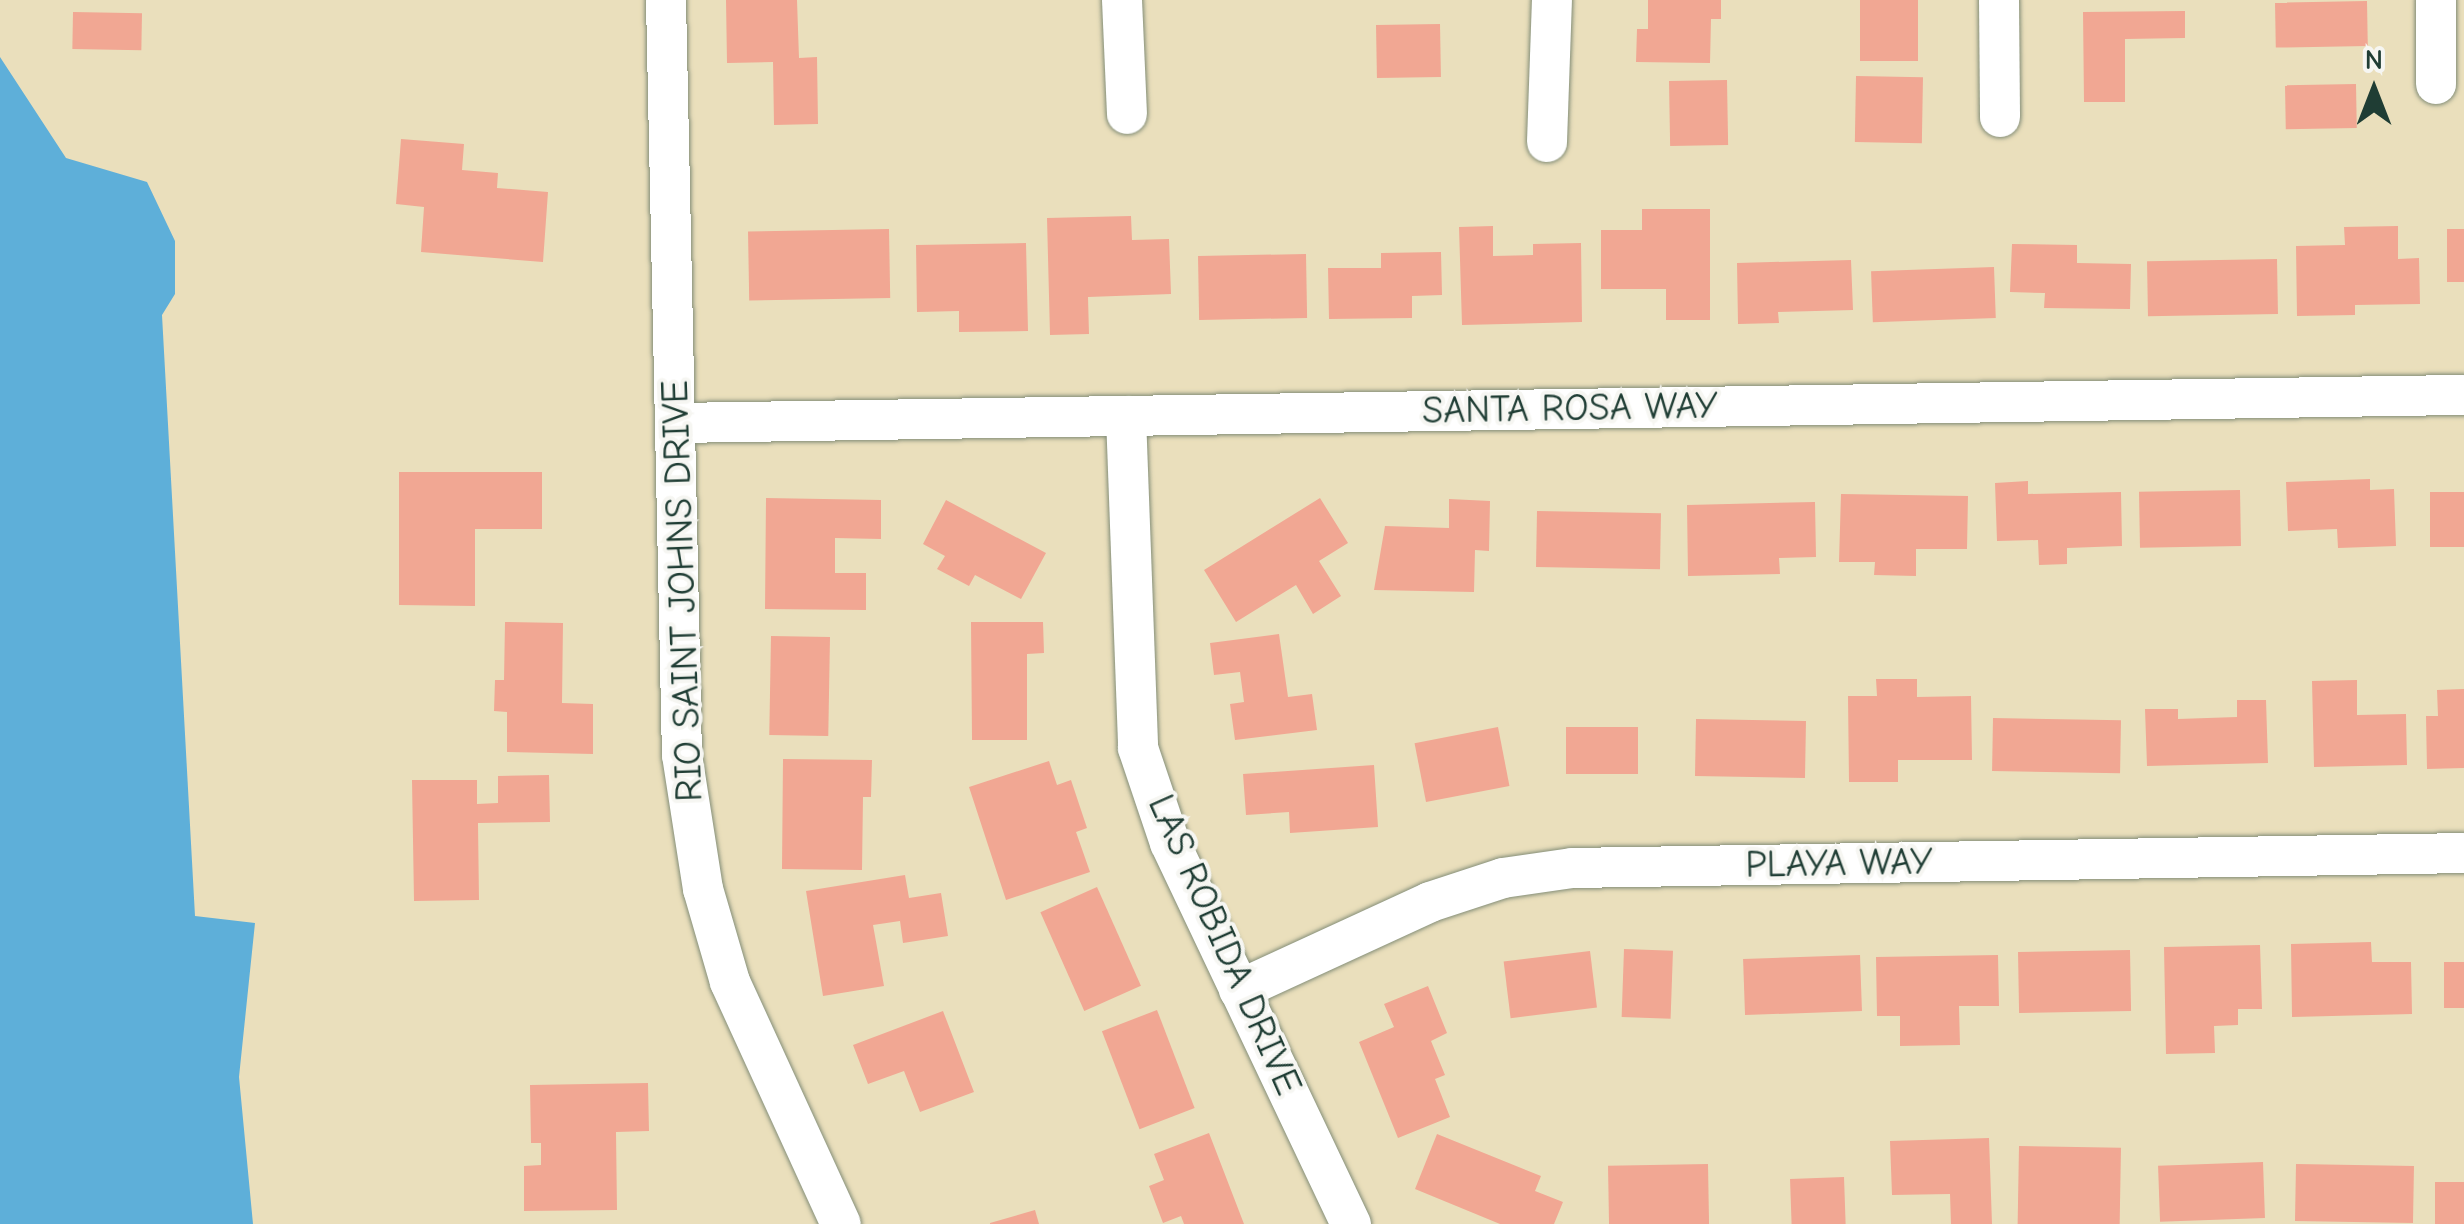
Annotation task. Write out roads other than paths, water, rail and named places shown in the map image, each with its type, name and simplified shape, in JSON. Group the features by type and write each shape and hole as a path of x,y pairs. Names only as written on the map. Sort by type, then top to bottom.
{"street":[{"name":"RIO SAINT JOHNS DRIVE","path":"666,0 682,754 703,889 737,1000 841,1224"},
{"path":"1122,0 1127,114"},
{"path":"1547,142 1552,0"},
{"path":"1999,0 2000,116"},
{"path":"2436,0 2436,84"},
{"name":"SANTA ROSA WAY","path":"676,423 2464,395"},
{"name":"LAS ROBIDA DRIVE","path":"1126,416 1138,748 1170,844 1351,1224"},
{"name":"PLAYA WAY","path":"1238,990 1430,902 1504,878 1572,868 2464,854"}],"water":[{"path":"0,57 66,158 147,182 175,241 175,294 162,315 195,916 255,923 239,1077 253,1224 0,1224"}]}
